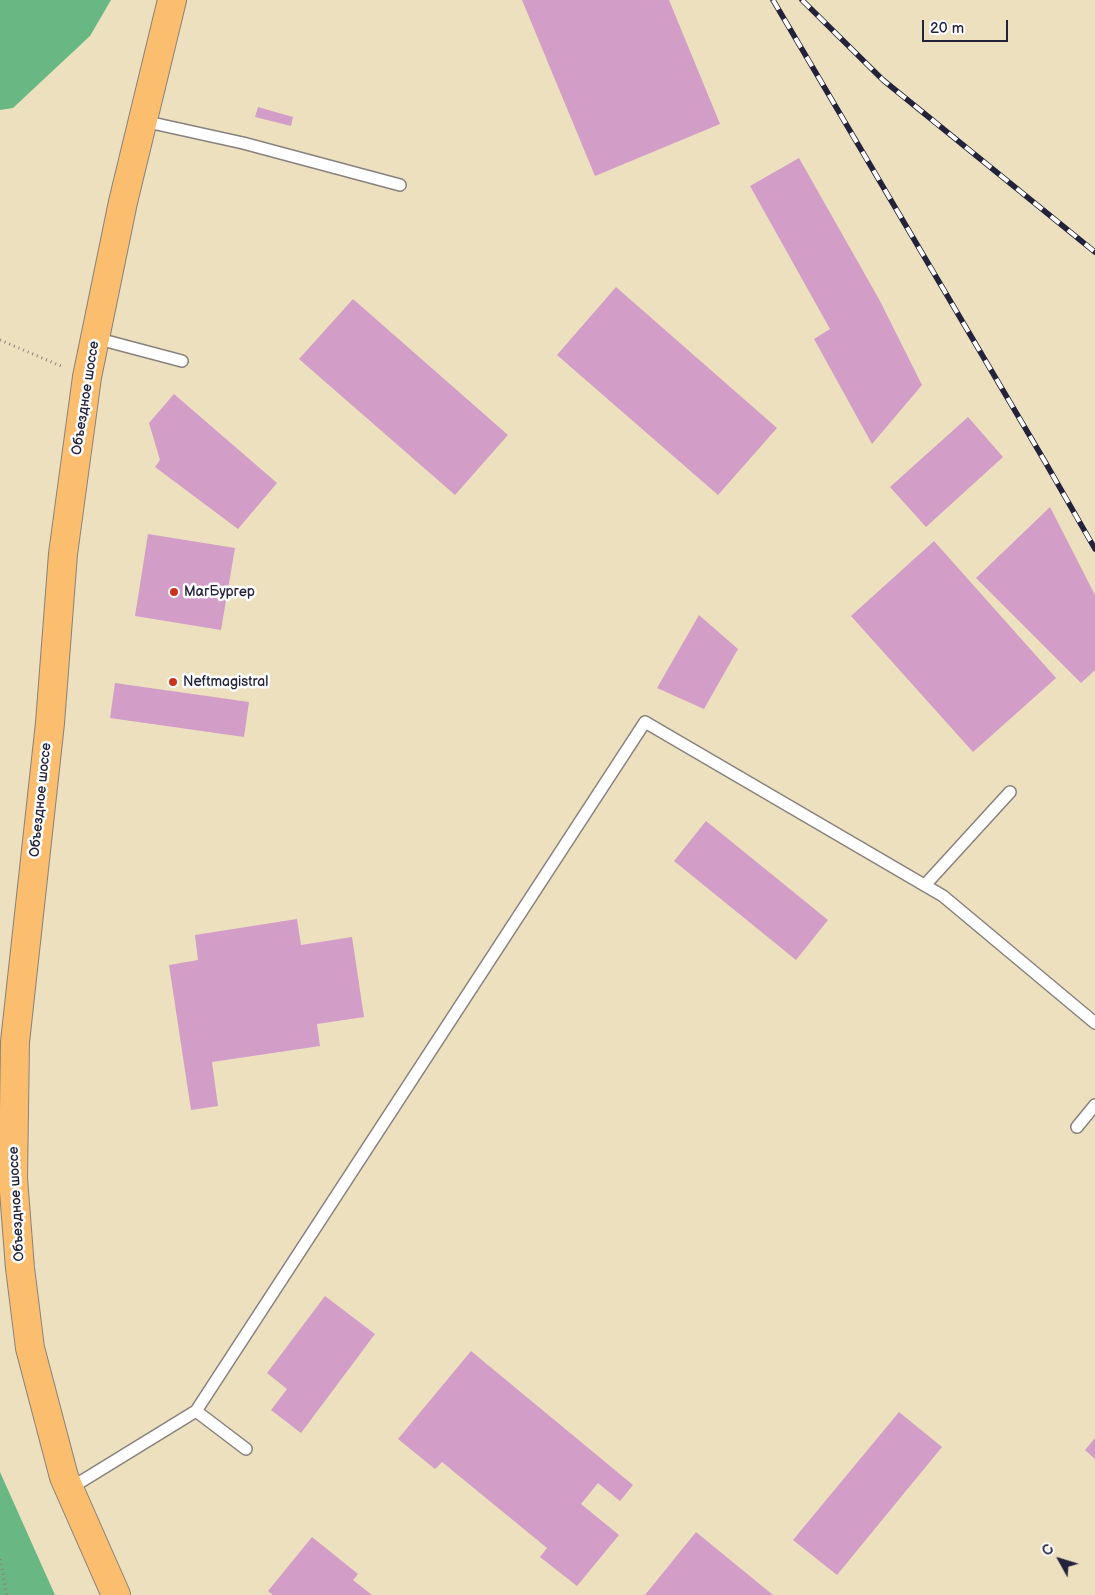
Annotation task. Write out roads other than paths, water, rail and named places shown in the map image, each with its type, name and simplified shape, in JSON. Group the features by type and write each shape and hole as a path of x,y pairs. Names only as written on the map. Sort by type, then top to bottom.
{"main road":[{"name":"Объездное шоссе","path":"116,1595 64,1477 29,1339 20,1268 13,1178 15,1052 38,821 50,723 63,554 87,377 123,202 172,0"}],"lane":[{"path":"143,121 243,143 400,185"},
{"path":"95,338 182,361"},
{"path":"69,1489 196,1411 645,722 943,896 1095,1023"},
{"path":"925,885 1010,792"},
{"path":"1077,1127 1095,1105"},
{"path":"196,1411 246,1449"}],"railway":[{"path":"773,0 1095,549"},
{"path":"802,0 883,80 1095,252"}],"place":[{"name":"МагБургер","path":"174,592"},
{"name":"Neftmagistral","path":"173,682"}]}
